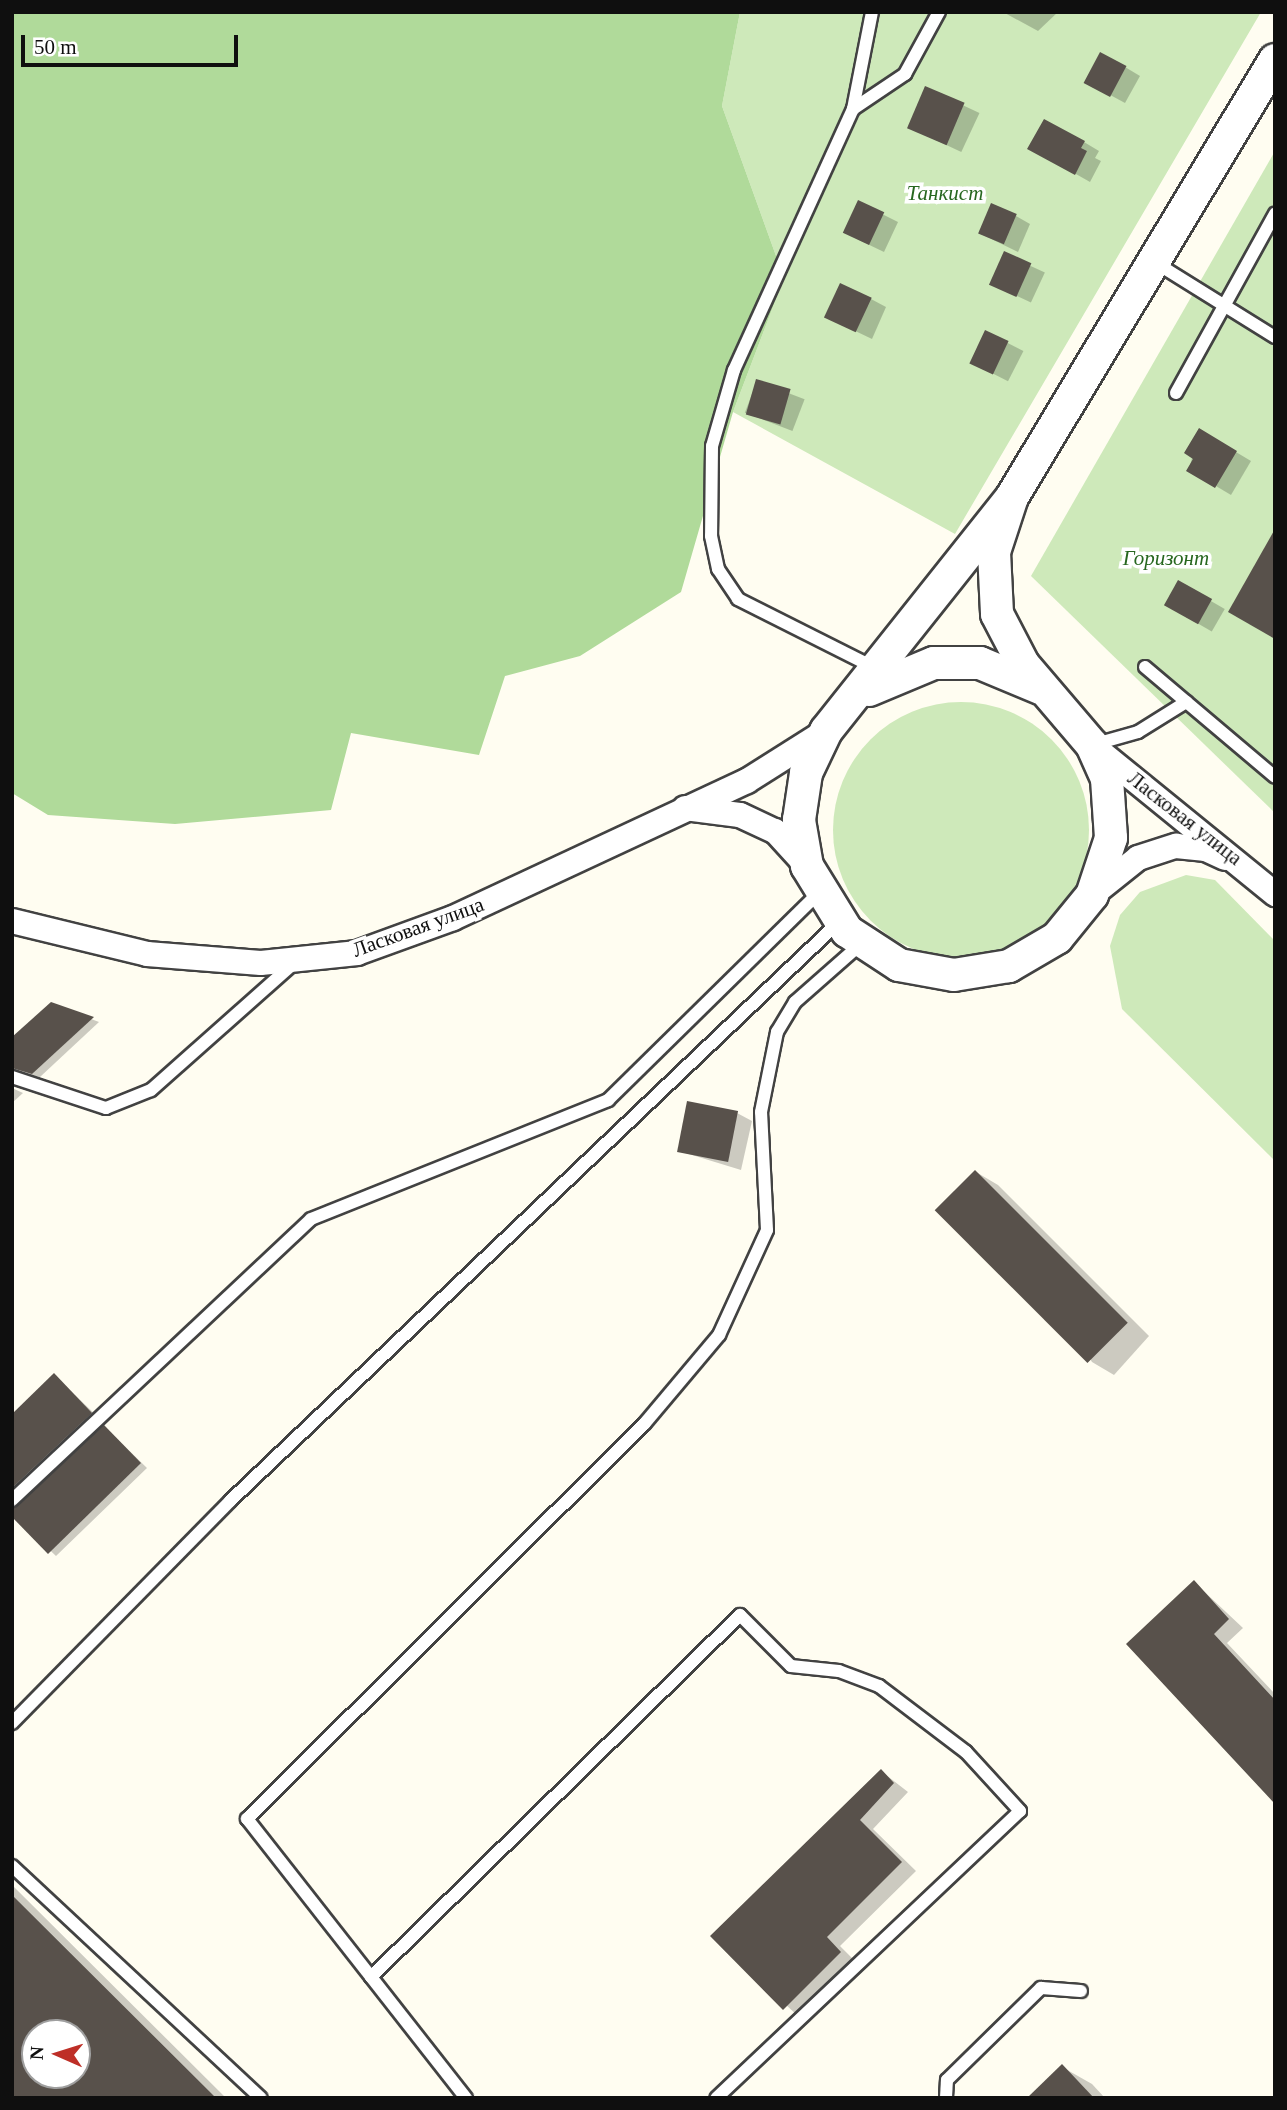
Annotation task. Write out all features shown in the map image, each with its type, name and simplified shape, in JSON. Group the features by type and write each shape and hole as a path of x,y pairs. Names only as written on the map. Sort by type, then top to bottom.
{"street":[{"path":"813,879 800,808 806,773 826,731 1012,498 1156,263 1275,60"},
{"path":"1012,498 994,552 997,614 1023,664 1092,746 1107,779 1111,838 1092,895"},
{"path":"850,702 889,676 933,663 980,663 1024,677 1049,694"},
{"name":"Ласковая улица","path":"12,922 148,954 261,963 357,953 453,918 681,807 747,781 826,731"},
{"name":"Ласковая улица","path":"1092,746 1257,875 1275,894"},
{"path":"681,807 740,814 775,831 813,879 840,921 864,942 899,965 954,975 1009,966 1057,938 1092,895 1138,858 1176,846 1206,849 1257,875"}],"lane":[{"path":"872,12 853,109 734,370 712,446 710,536 718,569 738,599 877,670"},
{"path":"853,109 905,74 939,12"},
{"path":"1176,393 1275,214"},
{"path":"1156,263 1222,309 1275,337"},
{"path":"1144,667 1272,768"},
{"path":"1092,746 1138,733 1186,702"},
{"path":"12,1500 311,1219 608,1100 813,879"},
{"path":"12,1723 230,1501 840,921"},
{"path":"466,2098 247,1819 645,1423 719,1335 767,1230 761,1112 776,1032 795,1002 864,942"},
{"path":"12,1077 106,1108 152,1090 298,959"},
{"path":"371,1977 740,1615 791,1666 839,1671 879,1686 966,1752 1020,1811 716,2098"},
{"path":"12,1866 261,2098"},
{"path":"946,2098 947,2080 1041,1988 1082,1991"}],"green space":[{"path":"12,12 740,12 722,106 784,278 733,412 681,592 580,656 505,676 479,755 351,733 331,810 175,824 48,815 12,793"},
{"name":"Танкист","path":"740,12 1261,12 955,534 733,412 784,278 722,106"},
{"name":"Горизонт","path":"1275,151 1275,813 1031,576"},
{"path":"948,702 974,702 1010,711 1032,723 1052,739 1068,759 1080,781 1087,805 1087,855 1080,879 1068,901 1052,921 1032,937 1010,949 974,958 948,958 912,949 890,937 870,921 854,901 842,879 833,843 833,817 842,781 854,759 870,739 890,723 912,711"},
{"path":"1186,875 1215,880 1275,941 1275,1161 1122,1009 1110,946 1120,915 1140,892"}],"building":[{"path":"1100,52 1126,66 1110,97 1084,83"},
{"path":"925,86 965,103 947,145 907,128"},
{"path":"1044,119 1085,141 1081,148 1087,151 1075,175 1027,149"},
{"path":"858,200 884,212 869,245 843,233"},
{"path":"991,203 1017,214 1004,244 978,233"},
{"path":"1004,251 1031,263 1016,297 989,285"},
{"path":"840,283 872,298 856,332 824,317"},
{"path":"985,330 1009,341 993,375 969,364"},
{"path":"756,379 791,389 780,424 746,415"},
{"path":"1199,428 1237,451 1215,488 1186,471 1193,459 1184,453"},
{"path":"1275,529 1275,639 1228,612"},
{"path":"1178,580 1212,599 1198,624 1164,605"},
{"path":"51,1002 94,1017 32,1074 12,1068 12,1037"},
{"path":"687,1101 738,1111 728,1162 677,1152"},
{"path":"975,1170 1128,1323 1087,1363 935,1210"},
{"path":"54,1373 92,1413 12,1488 12,1414"},
{"path":"104,1425 141,1463 48,1554 12,1517 12,1509"},
{"path":"1194,1580 1229,1619 1214,1634 1275,1700 1275,1804 1126,1644"},
{"path":"881,1769 894,1783 860,1820 902,1862 827,1937 841,1952 783,2010 710,1936"},
{"path":"12,1895 216,2098 12,2098"},
{"path":"1062,2064 1094,2098 1027,2098"}]}
